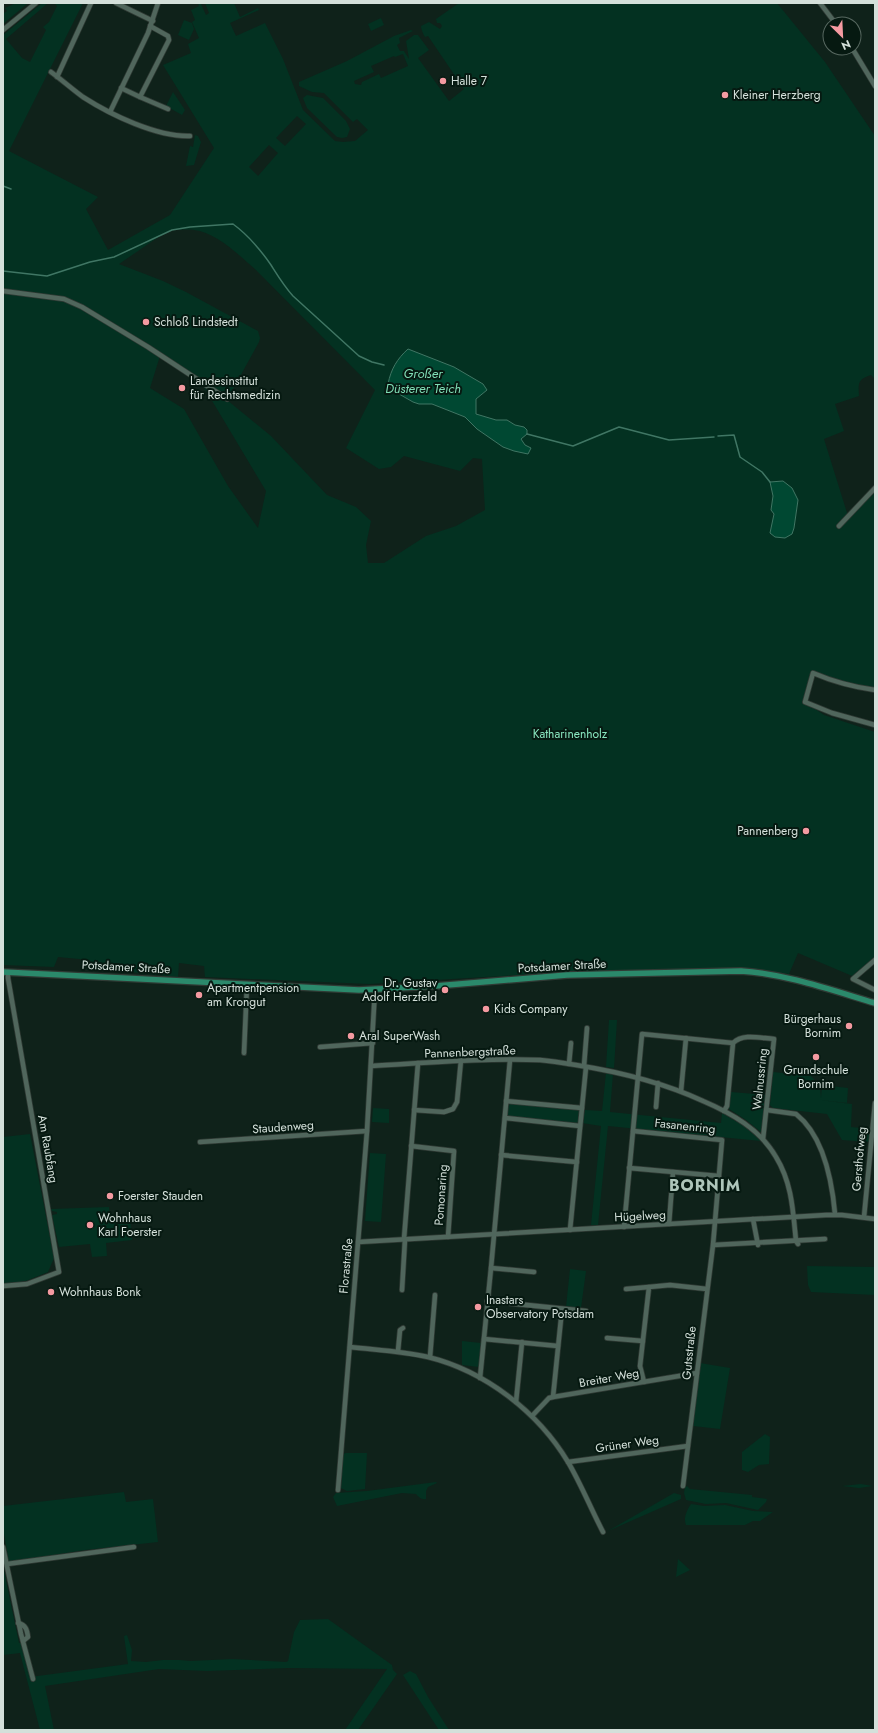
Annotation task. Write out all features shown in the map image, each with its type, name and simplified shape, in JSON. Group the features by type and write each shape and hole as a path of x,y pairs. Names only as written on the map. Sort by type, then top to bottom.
{"main road":[{"name":"Potsdamer Straße","path":"6,972 343,989 375,989 567,976 741,971 790,978 875,1003"}],"street":[{"path":"3,30 36,3"},
{"path":"57,77 91,3"},
{"path":"116,3 152,21"},
{"path":"110,112 150,26 158,3"},
{"path":"820,3 830,16"},
{"path":"140,97 169,39 168,36 150,26"},
{"path":"857,56 875,86"},
{"path":"51,72 86,98 110,112 154,129 181,136 190,136"},
{"path":"121,88 168,109"},
{"path":"3,291 64,298 82,307 148,347 227,400"},
{"path":"839,526 875,488"},
{"path":"875,690 856,688 814,673 805,702 832,713 875,725"},
{"path":"875,960 853,979 875,990"},
{"name":"Am Raubfang","path":"3,1286 27,1284 59,1272 6,972"},
{"path":"244,1053 247,984"},
{"name":"Florastraße","path":"338,1490 367,1131 375,989"},
{"path":"570,1230 582,1108 586,1028"},
{"name":"Walnussring","path":"638,1078 642,1034 733,1043 738,1038 746,1037 774,1039 763,1139"},
{"path":"681,1090 686,1038"},
{"path":"320,1047 373,1043"},
{"path":"569,1064 571,1043"},
{"path":"724,1111 727,1106 733,1043"},
{"path":"414,1110 444,1112 453,1109 457,1102 461,1060"},
{"name":"Pannenbergstraße","path":"371,1066 461,1060 541,1060 638,1078 681,1090 724,1111 744,1123 763,1139 776,1156 784,1172 790,1191 797,1242"},
{"path":"480,1378 510,1060"},
{"path":"402,1290 418,1063"},
{"path":"624,1227 638,1078"},
{"path":"656,1107 658,1083"},
{"path":"506,1101 582,1108"},
{"name":"Gersthofweg","path":"864,1217 875,1103"},
{"path":"767,1110 796,1114 810,1131 821,1150 830,1177 835,1214"},
{"path":"505,1118 580,1126"},
{"name":"Staudenweg","path":"200,1142 367,1131"},
{"name":"Fasanenring","path":"633,1131 722,1140 716,1221"},
{"name":"Pomonaring","path":"411,1146 454,1151 448,1237"},
{"path":"501,1156 577,1162"},
{"path":"629,1168 719,1176"},
{"path":"669,1224 673,1172"},
{"name":"Hügelweg","path":"358,1242 835,1214 875,1219"},
{"path":"753,1219 757,1244"},
{"name":"Gutsstraße","path":"683,1486 716,1221"},
{"path":"713,1246 797,1242 825,1239"},
{"path":"491,1268 534,1272"},
{"path":"626,1289 670,1285 707,1289"},
{"path":"644,1382 640,1366 649,1287"},
{"path":"430,1357 435,1295"},
{"path":"488,1301 586,1311"},
{"path":"532,1416 549,1398 553,1397 562,1309"},
{"path":"398,1351 400,1330 403,1328"},
{"path":"607,1338 644,1341"},
{"path":"484,1339 558,1346"},
{"path":"516,1402 522,1342"},
{"path":"350,1347 398,1351 430,1357 460,1368 480,1378 516,1402 532,1416 550,1437 568,1462 603,1532"},
{"name":"Breiter Weg","path":"553,1397 697,1373"},
{"name":"Grüner Weg","path":"568,1462 688,1446"},
{"path":"7,1564 134,1546"},
{"path":"3,1547 18,1623 33,1679"}],"green space":[{"path":"16,3 28,3 3,24 3,14 7,11 5,8"},
{"name":"Katharinenholz","path":"42,3 48,3 6,39 22,58 30,62 46,30 43,27 49,22 57,6 54,3 83,3 9,151 98,197 86,209 108,250 170,215 214,148 163,65 191,53 188,44 199,38 192,22 195,20 191,10 199,6 198,3 204,3 201,4 206,15 209,13 205,3 234,3 240,17 258,8 259,10 230,23 236,36 265,23 283,59 303,110 335,141 343,142 355,141 368,130 357,119 353,122 324,93 312,92 299,86 299,82 347,61 394,36 411,30 413,31 399,38 400,43 397,45 400,51 404,51 409,59 406,41 414,35 418,35 429,50 418,58 449,101 464,89 428,36 425,37 421,26 429,22 440,29 442,26 440,23 437,23 436,19 459,3 777,3 825,62 875,136 875,379 871,375 864,378 861,380 859,385 859,396 835,404 844,431 824,439 848,516 875,488 875,690 856,688 814,673 805,702 824,715 875,732 875,962 857,978 798,953 789,974 741,968 567,972 369,984 205,977 204,966 179,963 178,977 92,968 90,960 58,957 54,967 3,965 3,35","holes":["403,54 408,66 381,78 379,74 362,82 361,85 355,84 354,81 374,72 371,66 394,56","297,116 306,124 285,146 276,138","269,145 278,153 258,176 249,167","172,230 191,230 202,232 219,240 256,270 375,390 346,448 379,469 391,467 404,456 460,471 473,458 482,459 485,510 456,526 426,536 384,563 368,563 366,545 371,521 356,507 327,495 271,436 227,400 259,342 260,338 258,331 186,292 163,281 119,264 160,236","423,355 454,367 483,384 476,399 476,414 496,420 507,420 515,425 524,427 521,439 525,445 531,448 528,454 503,447 477,429 465,417 432,404 413,402 399,394 388,384 393,368","160,356 202,384 266,491 258,528 228,486 184,409 150,388","783,481 794,492 797,502 794,528 771,528 774,519 774,515 771,510 773,496 770,482"]},
{"path":"381,18 384,25 371,31 368,24"},
{"path":"184,20 192,23 194,29 189,40 178,35"},
{"path":"173,92 185,110 182,115 166,106"},
{"path":"307,95 323,98 346,121 350,129 347,137 337,137 307,108 303,98"},
{"path":"195,135 198,136 201,142 194,165 186,166 190,146 193,147"},
{"path":"609,1020 617,1020 614,1068 606,1067"},
{"path":"773,1072 811,1076 820,1086 821,1098 822,1085 848,1088 847,1103 820,1100 852,1104 851,1127 871,1129 869,1142 842,1140 827,1114 773,1108 770,1105"},
{"path":"606,1073 613,1074 610,1112 721,1123 722,1113 744,1126 761,1141 608,1126 598,1225 591,1225 601,1126 582,1123 585,1110 602,1111"},
{"path":"731,1092 766,1095 763,1131 761,1132 729,1109"},
{"path":"511,1103 577,1109 579,1111 578,1122 510,1117 507,1114 508,1106"},
{"path":"373,1108 389,1109 389,1123 372,1122"},
{"path":"30,1134 54,1258 48,1272 26,1281 3,1285 3,1137"},
{"path":"370,1153 386,1154 381,1222 365,1221"},
{"path":"109,1207 110,1218 130,1217 132,1240 106,1243 107,1256 92,1257 90,1244 59,1247 52,1215 57,1214 57,1212 52,1211 51,1209"},
{"path":"807,1266 875,1267 875,1295 811,1292 808,1285"},
{"path":"570,1269 586,1271 581,1308 566,1307"},
{"path":"462,1341 481,1343 479,1367 462,1365"},
{"path":"700,1363 730,1368 720,1429 693,1426"},
{"path":"765,1434 770,1437 769,1464 759,1465 748,1472 742,1470 742,1452"},
{"path":"367,1453 365,1489 347,1491 341,1488 343,1454"},
{"path":"437,1483 428,1487 426,1491 426,1499 421,1499 416,1494 402,1493 337,1506 333,1497 336,1493 367,1491"},
{"path":"861,1484 873,1486 859,1488 842,1486"},
{"path":"687,1486 690,1489 752,1495 752,1497 767,1499 758,1510 726,1503 706,1504 686,1500 684,1493 685,1487"},
{"path":"124,1492 126,1502 153,1499 158,1542 85,1550 9,1562 3,1528 3,1506"},
{"path":"674,1493 681,1495 681,1499 608,1531"},
{"path":"691,1504 704,1506 725,1505 753,1511 773,1512 760,1521 753,1521 745,1525 686,1525 685,1517"},
{"path":"678,1559 690,1570 676,1577"},
{"path":"3,1566 19,1643 21,1643 23,1648 30,1677 128,1664 124,1636 127,1635 132,1650 131,1661 146,1662 163,1660 191,1661 232,1659 286,1662 288,1661 294,1632 300,1620 328,1619 392,1665 393,1670 397,1674 358,1730 345,1730 387,1669 289,1668 207,1671 159,1669 45,1686 54,1730 40,1730 20,1653 3,1655"},
{"path":"410,1671 416,1674 428,1697 449,1730 439,1730 403,1675"}],"water":[{"name":"Großer Düsterer Teich","path":"408,349 454,367 483,384 487,390 476,399 476,414 496,420 507,420 515,425 524,427 527,430 527,434 521,439 525,445 531,448 528,454 503,447 477,429 465,417 432,404 419,404 413,402 392,390 388,384 391,374 398,361"},
{"path":"783,481 792,488 798,500 792,534 785,538 775,537 770,533 774,514 771,510 773,496 770,482"}],"waterway":[{"path":"3,186 11,189"},
{"path":"3,271 47,276 90,262 114,257 172,230 190,227 233,224 258,248 293,296 359,356 372,362 384,365"},
{"path":"527,434 573,446 619,427 669,440 714,437"},
{"path":"718,436 734,435 740,457 762,472 770,482"}],"place":[{"name":"Halle 7","path":"443,81"},
{"name":"Kleiner Herzberg","path":"725,95"},
{"name":"Schloß Lindstedt","path":"146,322"},
{"name":"Landesinstitut für Rechtsmedizin","path":"182,388"},
{"name":"Pannenberg","path":"806,831"},
{"name":"Dr. Gustav Adolf Herzfeld","path":"445,990"},
{"name":"Apartmentpension am Krongut","path":"199,995"},
{"name":"Kids Company","path":"486,1009"},
{"name":"Bürgerhaus Bornim","path":"849,1026"},
{"name":"Aral SuperWash","path":"351,1036"},
{"name":"Grundschule Bornim","path":"816,1057"},
{"name":"Foerster Stauden","path":"110,1196"},
{"name":"Wohnhaus Karl Foerster","path":"90,1225"},
{"name":"Wohnhaus Bonk","path":"51,1292"},
{"name":"Inastars Observatory Potsdam","path":"478,1307"}],"district":[{"name":"BORNIM","path":"705,1185"}]}
